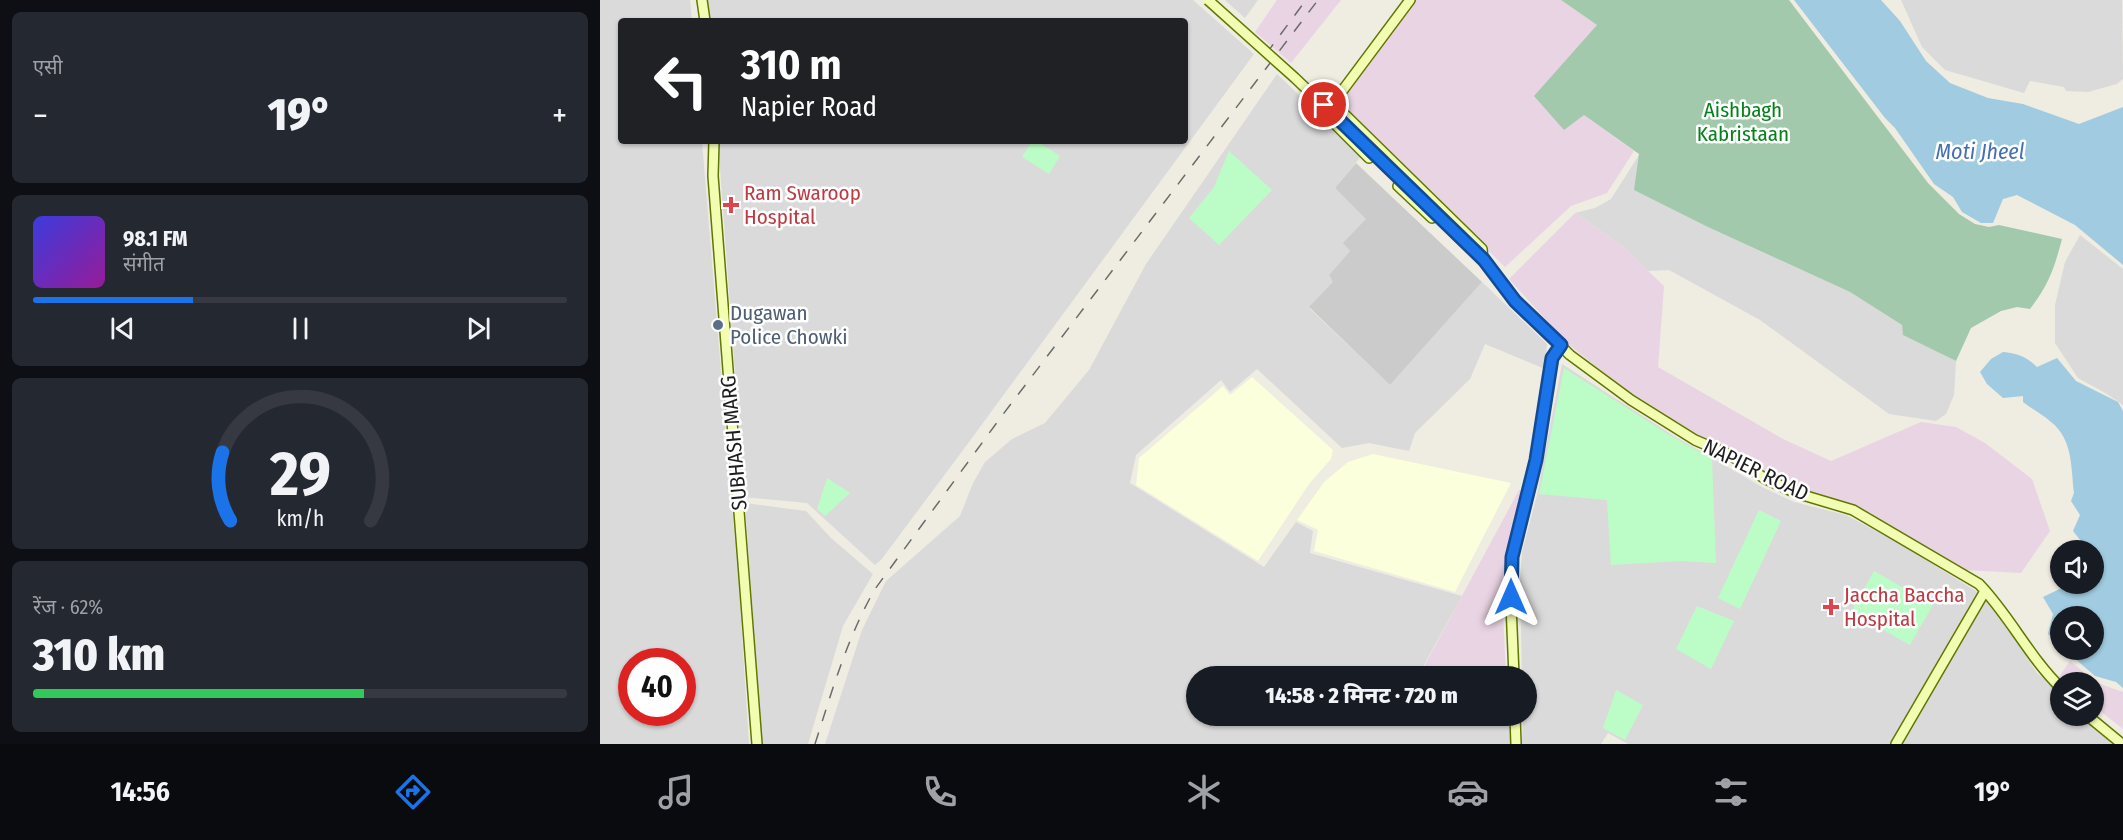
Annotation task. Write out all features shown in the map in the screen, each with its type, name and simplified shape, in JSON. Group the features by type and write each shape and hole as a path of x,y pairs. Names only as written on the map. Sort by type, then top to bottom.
{"main road":[{"path":"698,0 699,18"},
{"path":"702,0 705,18"},
{"path":"1208,0 1295,78 1484,260"},
{"path":"1410,0 1324,114 1473,259 1484,260"},
{"path":"1333,103 1482,249 1484,260"},
{"name":"SUBHASH MARG","path":"714,144 713,176 757,744"},
{"name":"NAPIER ROAD","path":"1484,260 1515,301 1570,355 1631,400 1695,440 1732,456 1764,478 1796,493 1853,510 1965,576 1994,600 2050,675"},
{"path":"1514,666 1510,581 1512,557 1536,460 1552,358 1561,345"},
{"path":"1896,744 1984,593 2034,664 2050,681"},
{"path":"2104,723 2123,738"},
{"path":"1515,726 1516,744"},
{"path":"2100,726 2122,744"}],"shaded area":[{"path":"600,0 690,0 692,18 618,18 618,144 702,144 740,603 749,744 600,744"},
{"path":"704,0 1193,0 1254,54 1188,144 1188,18 706,18"},
{"path":"1225,0 1258,0 1245,18"},
{"path":"1277,0 1341,0 1291,63 1255,32"},
{"path":"1416,0 1561,0 1597,25 1584,115 1634,151 1607,193 1571,206 1505,267 1338,102"},
{"path":"1901,0 2122,0 2123,79 2117,84 2088,92 2066,91 2064,87 2030,81 2024,93 1945,70 1922,47"},
{"path":"1277,74 1362,155 1335,188 1367,219 1344,243 1350,251 1329,275 1334,282 1309,308 1390,385 1482,282 1547,344 1545,369 1485,344 1470,379 1415,433 1409,451 1369,443 1342,448 1257,369 1230,392 1221,380 1136,455 1130,483 1264,567 1296,522 1313,531 1310,553 1462,596 1424,666 1186,666 1186,726 1510,726 1513,744 825,744 862,630 886,581 960,516 973,483 985,462 1012,439 1045,423 1089,370 1146,264"},
{"path":"718,144 1188,144 972,438 875,565 807,503 744,497"},
{"path":"1639,155 1710,228 1850,292 1902,325 1904,335 1956,361 1954,395 1946,414 1936,421 1889,414 1760,320 1669,270 1648,271 1621,245 1575,213 1595,208 1611,199"},
{"path":"1356,163 1482,282 1390,385 1309,307 1333,282 1329,275 1350,251 1343,243 1366,219 1335,188"},
{"path":"1575,213 1621,245 1664,286 1658,367 1783,439 1831,461 1921,422 1956,427 1985,443 2032,479 2050,531 2021,573 1965,570 1858,507 1797,490 1750,468 1625,390 1567,343 1509,279"},
{"path":"2080,235 2123,269 2123,405 2078,378 2055,343 2055,305 2065,262"},
{"path":"1562,364 1672,435 1764,488 1794,502 1846,515 1902,545 1979,593 1893,744 1628,744 1608,733 1601,744 1522,744 1523,726 1537,726 1537,666 1522,666 1520,581 1522,552 1537,495"},
{"path":"1252,377 1333,450 1331,459 1309,484 1258,561 1136,485 1139,458 1223,386 1230,395"},
{"path":"1373,454 1511,483 1455,592 1314,551 1318,530 1297,520 1324,482 1348,462"},
{"path":"1519,490 1523,492 1502,591 1506,666 1424,666"},
{"path":"745,503 806,511 831,538 873,574 843,626 808,744 762,744"},
{"path":"1987,598 2037,673 2050,684 2050,726 2099,726 2121,744 1902,744"},
{"path":"2070,661 2084,672 2062,672"},
{"path":"2104,685 2123,692 2123,729 2104,714"}],"green space":[{"name":"Aishbagh Kabristaan","path":"1561,0 1789,0 1928,183 1959,214 1975,224 1989,227 1999,225 2062,239 2053,268 2042,292 2030,309 2017,307 2001,311 1971,328 1956,361 1903,335 1902,325 1850,292 1710,228 1634,190 1639,154 1584,115 1564,130 1534,96 1597,25"},
{"path":"1030,144 1042,144 1060,156 1049,174 1022,157"},
{"path":"1229,151 1272,190 1219,245 1189,218 1214,187"},
{"path":"1564,368 1712,459 1716,563 1680,561 1611,565 1607,500 1539,494"},
{"path":"827,478 850,493 825,516 817,509"},
{"path":"1759,510 1781,521 1740,609 1718,598"},
{"path":"1874,571 1933,605 1910,645 1851,612"},
{"path":"1697,606 1734,621 1711,669 1676,649"},
{"path":"1616,690 1643,705 1625,740 1603,728"}],"water":[{"name":"Moti Jheel","path":"1794,0 1881,0 1900,21 1926,61 1950,83 1988,98 2023,104 2079,124 2123,107 2123,265 2075,225 2017,195 2003,199 1993,223 1981,223 1962,212 1953,197 1934,184 1895,128"},
{"path":"2003,352 2013,353 2022,356 2037,367 2057,358 2076,381 2118,402 2123,411 2123,688 2116,682 2104,679 2104,672 2090,672 2077,660 2104,660 2104,606 2050,606 2050,609 2043,597 2050,594 2104,594 2104,540 2080,540 2073,531 2080,515 2071,501 2074,493 2067,445 2051,422 2023,402 2023,396 2003,398 1987,384 1980,372 1991,359"}],"railway":[{"path":"1266,54 1306,0"},
{"path":"815,744 848,646 875,589 1001,417 1318,0"}],"place":[{"name":"Ram Swaroop Hospital","path":"731,205"},
{"name":"Dugawan Police Chowki","path":"718,325"},
{"name":"Jaccha Baccha Hospital","path":"1831,607"}],"route":[{"path":"1324,105 1484,260 1515,301 1561,345 1552,358 1536,460 1512,557 1511,597"}]}
